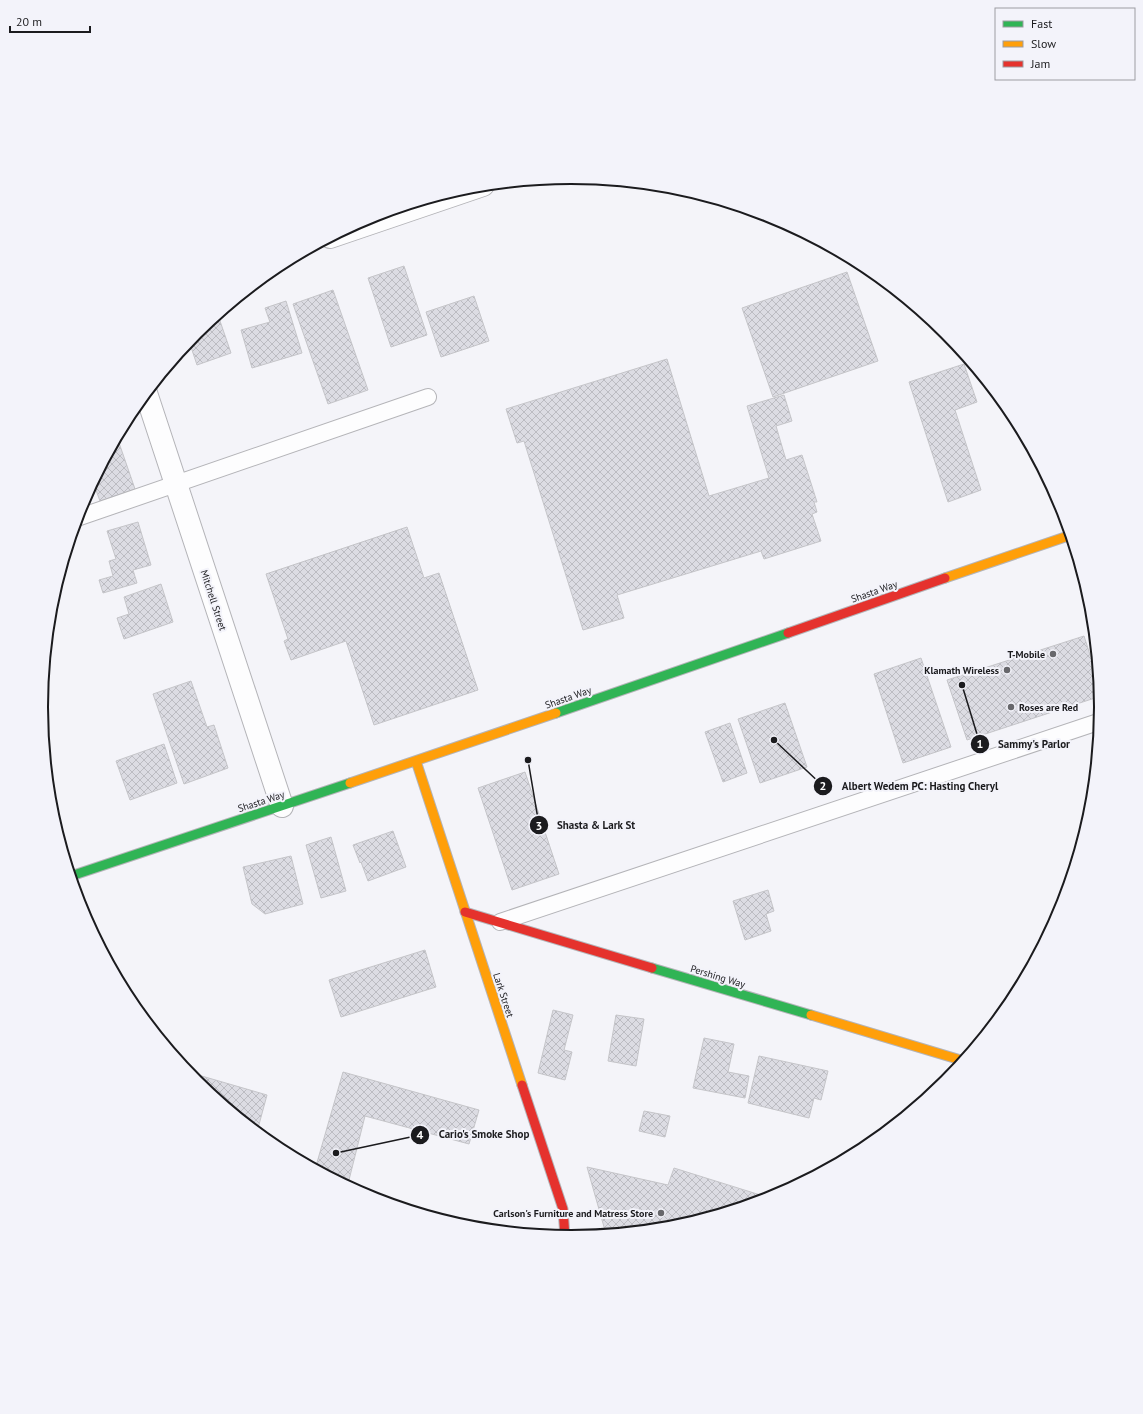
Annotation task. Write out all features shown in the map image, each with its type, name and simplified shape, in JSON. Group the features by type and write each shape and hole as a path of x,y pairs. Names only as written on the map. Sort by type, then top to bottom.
{"main road":[{"name":"Shasta Way","path":"76,874 416,761 1066,537"},
{"name":"Lark Street","path":"416,761 563,1209 564,1230"},
{"name":"Pershing Way","path":"465,912 958,1059"}],"street":[{"path":"370,224 438,201"},
{"name":"Mitchell Street","path":"148,399 282,806"}],"lane":[{"path":"85,515 428,398"},
{"path":"500,922 1095,723"}],"building":[{"path":"404,266 427,335 391,347 368,278"},
{"path":"847,272 878,361 773,397 742,308"},
{"path":"333,290 368,390 328,404 293,304"},
{"path":"474,296 489,341 441,357 426,312"},
{"path":"286,301 302,353 252,368 241,330 270,322 265,308"},
{"path":"219,319 231,353 197,365 191,348"},
{"path":"667,359 709,496 769,478 747,406 784,395 792,421 776,426 786,460 802,455 817,502 814,502 817,512 812,514 821,541 764,559 761,551 617,595 624,618 583,630 524,441 517,443 506,409"},
{"path":"964,364 977,402 955,410 981,490 948,502 909,382"},
{"path":"119,443 135,489 100,501 96,489"},
{"path":"138,522 151,565 133,570 137,583 103,593 99,580 113,576 109,561 116,559 107,531"},
{"path":"407,527 424,578 439,573 478,690 374,725 346,641 291,660 284,641 288,639 266,574"},
{"path":"161,584 173,622 124,639 117,618 129,614 124,597"},
{"path":"1084,636 1093,665 1095,698 967,740 947,680"},
{"path":"921,658 951,747 903,763 874,674"},
{"path":"191,681 207,727 214,725 228,768 184,784 153,694"},
{"path":"785,703 807,767 760,783 738,719"},
{"path":"730,723 747,773 723,782 705,732"},
{"path":"164,744 177,783 130,800 116,761"},
{"path":"525,772 559,874 512,890 478,788"},
{"path":"393,831 406,867 368,881 353,845"},
{"path":"331,837 346,891 321,898 306,845"},
{"path":"291,856 303,904 265,914 252,904 243,867"},
{"path":"768,890 774,911 766,914 771,931 745,940 733,901"},
{"path":"425,950 436,987 341,1017 329,980"},
{"path":"553,1010 573,1015 564,1050 572,1052 565,1080 538,1073"},
{"path":"616,1015 644,1019 636,1066 608,1061"},
{"path":"704,1038 734,1044 728,1072 749,1076 745,1098 693,1088"},
{"path":"759,1056 828,1071 821,1100 814,1098 809,1118 748,1103"},
{"path":"343,1072 479,1110 469,1144 365,1116 349,1180 317,1164"},
{"path":"199,1075 267,1095 259,1126 226,1101"},
{"path":"644,1111 670,1116 665,1137 639,1131"},
{"name":"Carlson's Furniture and Matress Store","path":"587,1167 668,1185 674,1168 761,1195 707,1213 640,1226 605,1229"}],"traffic: fast":[{"path":"556,713 788,633"},
{"path":"76,874 350,783"},
{"path":"652,968 811,1015"}],"traffic: slow":[{"path":"945,578 1066,537"},
{"path":"350,783 556,713"},
{"path":"416,761 522,1085"},
{"path":"811,1015 958,1059"}],"traffic: jam":[{"path":"788,633 945,578"},
{"path":"465,912 652,968"},
{"path":"522,1085 563,1209 564,1230"}],"place":[{"name":"T-Mobile","path":"1053,654"},
{"name":"Klamath Wireless","path":"1007,670"},
{"name":"Sammy's Parlor","path":"962,685"},
{"name":"Roses are Red","path":"1011,707"},
{"name":"Albert Wedem PC: Hasting Cheryl","path":"774,740"},
{"name":"Shasta & Lark St","path":"528,760"},
{"name":"Cario's Smoke Shop","path":"336,1153"},
{"name":"Carlson's Furniture and Matress Store","path":"661,1213"}]}
